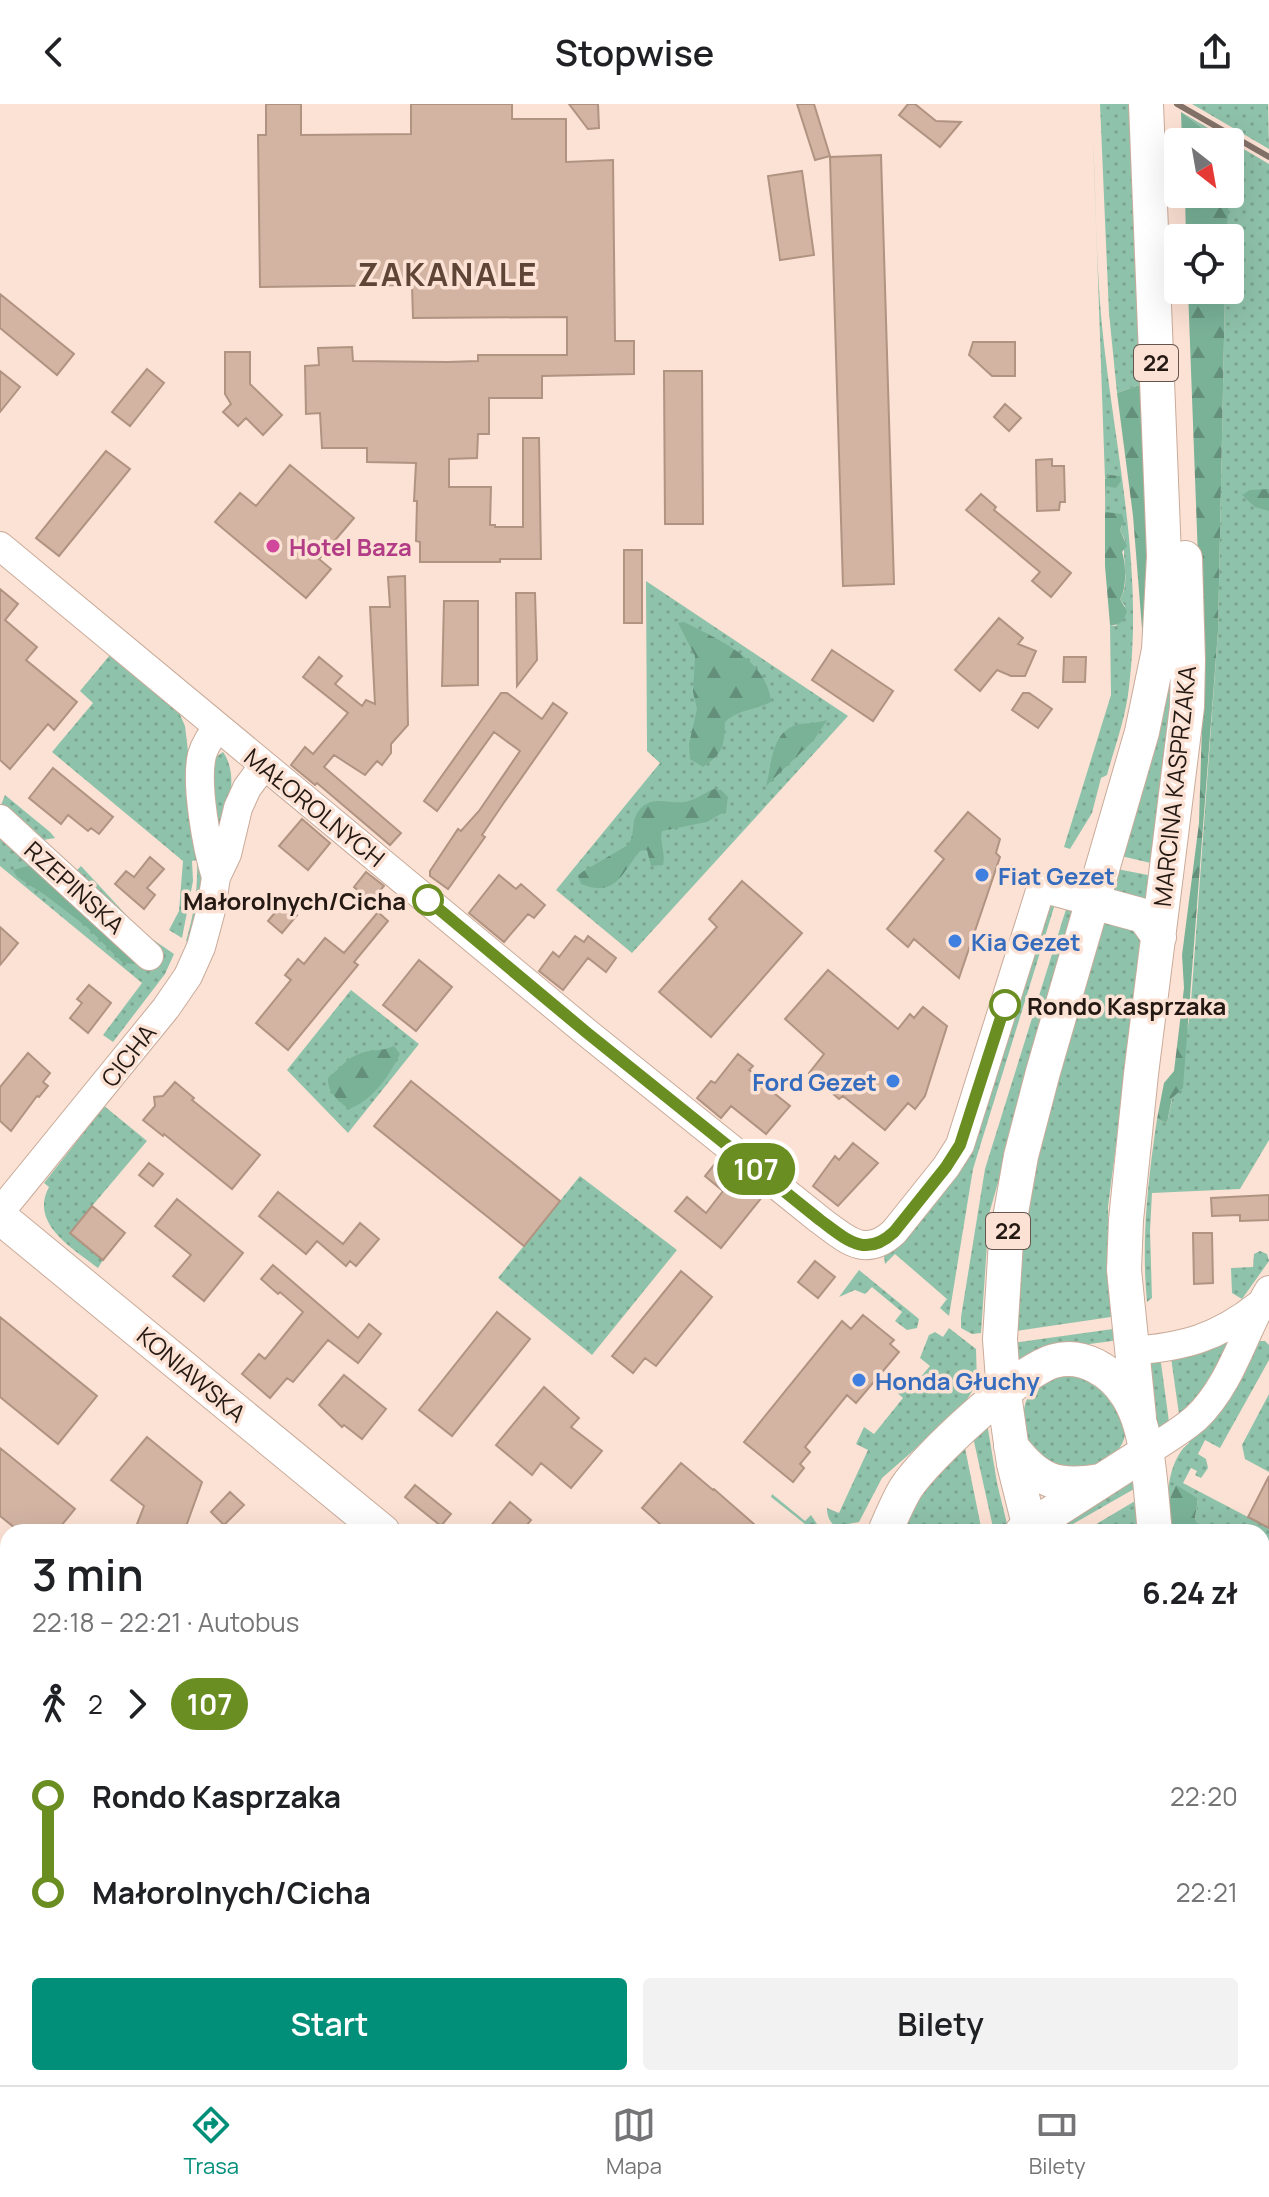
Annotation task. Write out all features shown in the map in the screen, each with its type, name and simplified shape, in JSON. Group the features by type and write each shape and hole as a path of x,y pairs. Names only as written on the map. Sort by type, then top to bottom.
{"main road":[{"name":"MARCINA KASPRZAKA","path":"1139,1417 1124,1270 1126,1220 1188,690 1185,559 1159,174 1146,104"},
{"name":"MARCINA KASPRZAKA","path":"1004,1394 1000,1339 1002,1287 1021,1156 1142,732 1161,627 1164,556 1159,174 1167,104"},
{"path":"1093,902 1144,916 1159,937"},
{"name":"KONIAWSKA","path":"0,1214 373,1524"},
{"path":"889,1524 906,1489 929,1459 1037,1369 1062,1359 1131,1351"},
{"name":"22","path":"1062,1359 1081,1361 1104,1371 1119,1384 1139,1417 1154,1524"},
{"name":"22","path":"1004,1394 1027,1524"},
{"path":"1011,1446 1027,1466 1045,1479 1065,1485 1101,1481"},
{"path":"1037,1524 1145,1453"}],"street":[{"name":"MAŁOROLNYCH","path":"0,546 586,1032 820,1220 857,1245 871,1246 894,1232 960,1145 969,1125 1041,888 1093,902"},
{"path":"216,877 209,853 200,769 204,749 218,727"},
{"path":"216,877 227,854 242,797 264,765"},
{"name":"RZEPIŃSKA","path":"0,819 149,956"},
{"name":"CICHA","path":"0,1214 179,990 206,933 216,877"},
{"path":"1131,1351 1181,1346 1200,1340 1235,1323 1265,1297"},
{"path":"1145,1453 1179,1432 1204,1409 1246,1338 1265,1297"}],"green space":[{"path":"1100,104 1132,104 1145,383 1117,393 1109,313"},
{"path":"1192,104 1268,104 1269,149 1244,134 1244,128 1233,128"},
{"path":"1181,112 1208,128 1202,128"},
{"path":"1181,112 1202,128 1182,128"},
{"path":"1244,149 1269,164 1269,1140 1240,1189 1152,1193 1152,1298 1147,1302 1146,1210 1157,1119 1167,1123 1190,1016 1218,631 1225,304 1244,304 1244,224 1227,224 1228,208 1244,208"},
{"path":"1185,208 1228,208 1228,224 1186,224"},
{"path":"1097,261 1107,371 1126,506 1133,642 1125,709 1107,775 1101,778 1092,813 1070,849 1064,847 1111,695 1110,625 1116,626 1125,606 1120,599 1125,586 1125,540 1120,530 1122,526 1105,512 1106,485 1110,475 1105,479"},
{"path":"1189,304 1225,304 1218,631 1183,1088 1172,1098 1167,1123 1157,1119 1164,1083 1174,1071 1184,988 1182,955 1199,823 1203,692"},
{"path":"1145,383 1152,552 1143,641 1133,516 1117,393"},
{"path":"1110,475 1120,476 1121,481 1116,488 1106,486 1105,512 1105,479"},
{"path":"1269,489 1269,511 1255,507 1242,495 1250,490"},
{"path":"1105,512 1122,514 1124,521 1120,530 1127,546 1122,552 1125,576 1120,599 1127,611 1122,622 1114,625 1110,625 1105,566"},
{"path":"646,581 848,716 632,953 556,890 660,763 647,751"},
{"path":"684,622 725,643 750,662 767,687 771,702 735,715 725,722 722,748 703,767 690,759 689,744 697,709 693,692 695,656 678,623"},
{"path":"1170,648 1178,670 1155,864 1121,856"},
{"path":"110,655 177,708 185,726 203,876 191,944 186,941 195,901 197,860 192,861 193,881 182,938 169,930 179,911 183,861 52,752 93,703 80,691"},
{"path":"827,720 814,740 766,786 774,750 782,735 796,725"},
{"path":"223,752 231,775 230,801 216,850 213,759"},
{"path":"714,789 721,790 728,797 726,811 707,822 662,831 663,865 651,866 647,850 640,851 610,886 593,888 581,884 578,876 582,872 628,845 635,818 645,805 655,801 688,801"},
{"path":"5,795 55,838 37,841 6,817 1,805"},
{"path":"0,827 76,871 81,866 142,932 174,954 165,974 113,1042 103,1035 142,983 0,866"},
{"path":"28,866 38,868 136,964 123,963 87,927 17,877 13,870"},
{"path":"1117,869 1153,876 1147,898 1141,900 1117,895 1113,888"},
{"path":"1055,904 973,1169 949,1316 940,1308 947,1299 895,1254 885,1264 884,1256 960,1160 1046,910"},
{"path":"1067,906 1075,915 989,1214 981,1333 972,1334 961,1328 961,1317 985,1169"},
{"path":"1103,921 1144,929 1108,1207 1111,1317 1016,1331 1014,1267 1029,1171"},
{"path":"351,990 419,1044 348,1133 287,1070"},
{"path":"394,1046 400,1054 396,1062 366,1100 349,1109 334,1096 328,1078 347,1061 361,1053"},
{"path":"103,1105 147,1141 70,1232 103,1260 98,1268 66,1243 49,1224 44,1200 49,1187 44,1183"},
{"path":"580,1176 677,1250 592,1355 498,1278"},
{"path":"1260,1251 1267,1254 1269,1261 1242,1299 1232,1293 1231,1268 1253,1267 1254,1254"},
{"path":"859,1270 919,1319 917,1328 907,1330 895,1321 902,1312 872,1287 865,1294 855,1290 839,1297"},
{"path":"949,1328 976,1349 977,1383 962,1408 882,1478 859,1522 833,1524 827,1508 839,1513 868,1450 856,1444 864,1427 874,1434 903,1398 894,1390 899,1385 908,1392 930,1366 920,1358 929,1335 935,1332 943,1337"},
{"path":"1113,1329 1112,1341 1052,1349 1015,1369 1013,1343"},
{"path":"1233,1334 1207,1392 1179,1414 1171,1358"},
{"path":"1255,1341 1265,1341 1269,1345 1269,1360 1220,1448 1205,1440 1198,1454 1206,1459 1208,1468 1201,1478 1191,1468 1183,1483 1261,1524 1197,1524 1198,1498 1176,1486 1168,1503 1172,1472 1178,1455 1189,1443 1188,1435"},
{"path":"1149,1361 1161,1363 1169,1422 1158,1430"},
{"path":"1064,1371 1102,1379 1125,1424 1122,1445 1116,1453 1069,1475 1025,1445 1024,1428 1027,1399"},
{"path":"1269,1394 1269,1472 1245,1459 1242,1445"},
{"path":"987,1423 1007,1524 992,1524 973,1437"},
{"path":"964,1443 980,1524 896,1524 906,1505"},
{"path":"1133,1479 1134,1489 1073,1524 1057,1524"},
{"path":"1176,1485 1198,1498 1197,1524 1171,1524 1168,1503"},
{"path":"772,1494 805,1521 811,1515 817,1524 805,1524 771,1497"},
{"path":"1135,1501 1138,1524 1096,1524"}],"building":[{"path":"266,104 301,104 301,135 411,134 411,104 512,104 512,119 566,119 566,162 613,160 615,341 634,341 634,374 542,376 542,398 489,398 489,434 478,434 477,458 449,459 449,487 491,487 490,525 523,527 523,438 539,438 541,559 420,562 420,542 416,541 417,501 414,501 416,463 367,462 367,448 322,448 320,413 306,414 305,366 319,365 318,348 352,347 353,361 448,362 478,361 478,355 567,355 567,317 413,318 412,285 260,287 258,135 266,135"},
{"path":"569,104 598,104 599,128 588,129"},
{"path":"797,104 814,104 830,156 815,160"},
{"path":"908,104 915,104 936,121 961,122 940,147 899,115"},
{"path":"881,155 894,584 843,586 830,157"},
{"path":"802,171 814,255 780,260 768,176"},
{"path":"0,294 74,354 57,375 0,328"},
{"path":"973,342 1015,342 1015,376 992,376 969,355"},
{"path":"225,352 250,352 250,384 282,415 263,435 246,418 238,426 223,412 231,404 225,394"},
{"path":"147,369 164,383 130,426 112,412"},
{"path":"0,371 20,387 0,412"},
{"path":"664,371 702,371 703,524 665,524"},
{"path":"1005,404 1021,418 1009,431 994,417"},
{"path":"106,451 130,469 59,556 36,538"},
{"path":"1052,459 1052,466 1064,466 1065,502 1060,502 1059,510 1037,511 1036,460"},
{"path":"290,465 354,518 319,559 331,569 306,598 215,522 240,493 256,506"},
{"path":"981,494 996,507 994,510 1071,573 1051,597 1032,581 1040,572 966,510"},
{"path":"624,550 642,550 642,623 624,623"},
{"path":"405,576 408,725 391,744 391,753 382,765 377,761 365,775 334,755 324,767 401,833 390,845 291,765 305,747 313,754 348,713 303,677 319,657 342,676 335,684 362,706 366,700 375,704 370,607 390,607 388,577"},
{"path":"0,589 18,604 5,620 37,647 26,660 77,702 54,730 48,724 10,769 0,760"},
{"path":"516,593 535,593 537,660 517,686"},
{"path":"444,601 478,601 478,685 442,686"},
{"path":"999,618 1023,638 1018,644 1036,651 1025,676 1011,676 997,670 980,691 955,670"},
{"path":"832,650 893,691 873,721 812,680"},
{"path":"1064,657 1086,657 1085,682 1063,682"},
{"path":"501,693 507,693 542,719 553,703 567,713 448,889 430,876 430,871 458,829 461,831 479,811 520,751 494,732 437,811 424,801"},
{"path":"1023,693 1029,693 1052,709 1038,728 1012,710"},
{"path":"53,768 113,817 99,834 91,828 88,831 68,815 61,824 29,798"},
{"path":"968,812 1000,839 996,853 1000,857 959,978 914,939 908,947 887,929 944,859 935,851"},
{"path":"302,819 330,843 308,870 279,846"},
{"path":"150,857 164,869 147,888 155,895 144,909 115,884 126,871 134,877"},
{"path":"366,872 384,886 371,901 354,887"},
{"path":"499,875 516,889 521,884 545,905 534,918 528,914 504,942 469,913"},
{"path":"742,881 802,933 711,1037 659,992 717,927 709,919"},
{"path":"283,903 297,915 282,933 268,921"},
{"path":"378,912 388,921 354,962 358,965 288,1050 256,1023 291,980 285,975 298,959 304,964 325,938 344,953"},
{"path":"0,927 18,943 0,965"},
{"path":"575,936 584,942 588,936 616,958 606,972 588,958 563,990 539,971 553,952 559,957"},
{"path":"419,960 452,987 416,1031 383,1005"},
{"path":"828,970 898,1029 910,1014 914,1018 923,1007 947,1026 925,1096 915,1109 908,1103 885,1130 843,1096 839,1099 809,1073 824,1054 785,1019"},
{"path":"89,985 111,1003 88,1033 70,1018 82,1003 77,999"},
{"path":"28,1053 50,1073 43,1082 48,1086 11,1131 0,1121 0,1087"},
{"path":"738,1054 753,1066 749,1070 756,1075 754,1077 790,1106 766,1134 731,1106 721,1118 697,1098 711,1081 715,1083"},
{"path":"411,1081 560,1201 524,1246 374,1126"},
{"path":"175,1082 194,1098 192,1100 260,1155 232,1189 143,1120 155,1106 154,1097 163,1096"},
{"path":"853,1143 878,1163 838,1206 813,1186 835,1156 839,1160"},
{"path":"718,1160 763,1196 721,1248 675,1211 687,1197 706,1213 723,1191 705,1176"},
{"path":"149,1163 163,1174 153,1186 139,1175"},
{"path":"278,1192 343,1244 360,1223 379,1239 356,1266 350,1261 346,1266 317,1241 306,1254 259,1216"},
{"path":"1269,1195 1269,1220 1240,1221 1240,1215 1212,1216 1211,1198"},
{"path":"177,1199 243,1253 204,1301 173,1276 191,1255 155,1226"},
{"path":"92,1206 125,1233 103,1260 70,1233"},
{"path":"1193,1233 1212,1233 1213,1283 1194,1284"},
{"path":"815,1261 835,1277 818,1298 798,1282"},
{"path":"273,1265 358,1338 369,1324 381,1334 358,1363 328,1340 293,1382 287,1378 270,1398 242,1374 259,1354 265,1359 303,1312 261,1279"},
{"path":"681,1271 712,1297 656,1366 645,1358 633,1373 612,1356"},
{"path":"497,1312 530,1339 452,1436 419,1410"},
{"path":"863,1315 894,1340 890,1344 899,1352 856,1403 847,1395 805,1447 810,1452 800,1464 804,1468 793,1482 744,1442 842,1321 851,1329"},
{"path":"0,1317 97,1396 58,1444 0,1397"},
{"path":"344,1375 386,1409 362,1439 344,1425 342,1427 319,1405"},
{"path":"544,1387 579,1418 571,1427 602,1451 571,1488 541,1463 532,1475 496,1445"},
{"path":"147,1437 202,1482 187,1524 137,1524 144,1506 111,1480"},
{"path":"0,1448 75,1509 63,1524 10,1524 0,1516"},
{"path":"681,1463 754,1524 660,1524 642,1508"},
{"path":"1269,1476 1269,1524 1261,1524 1248,1517"},
{"path":"415,1485 451,1514 443,1524 439,1524 405,1497"},
{"path":"230,1492 244,1505 225,1524 211,1512"},
{"path":"510,1502 531,1520 528,1524 492,1524"}],"railway":[{"path":"1177,104 1269,157"}],"bus line":[{"name":"107","path":"428,900 586,1032 820,1220 857,1245 871,1246 894,1232 960,1145 969,1125 1005,1005"}],"place":[{"name":"Hotel Baza","path":"273,546"},
{"name":"Fiat Gezet","path":"982,875"},
{"name":"Małorolnych/Cicha","path":"428,900"},
{"name":"Kia Gezet","path":"955,941"},
{"name":"Rondo Kasprzaka","path":"1005,1005"},
{"name":"Ford Gezet","path":"893,1081"},
{"name":"Honda Głuchy","path":"859,1380"}],"district":[{"name":"ZAKANALE","path":"448,274"}]}
